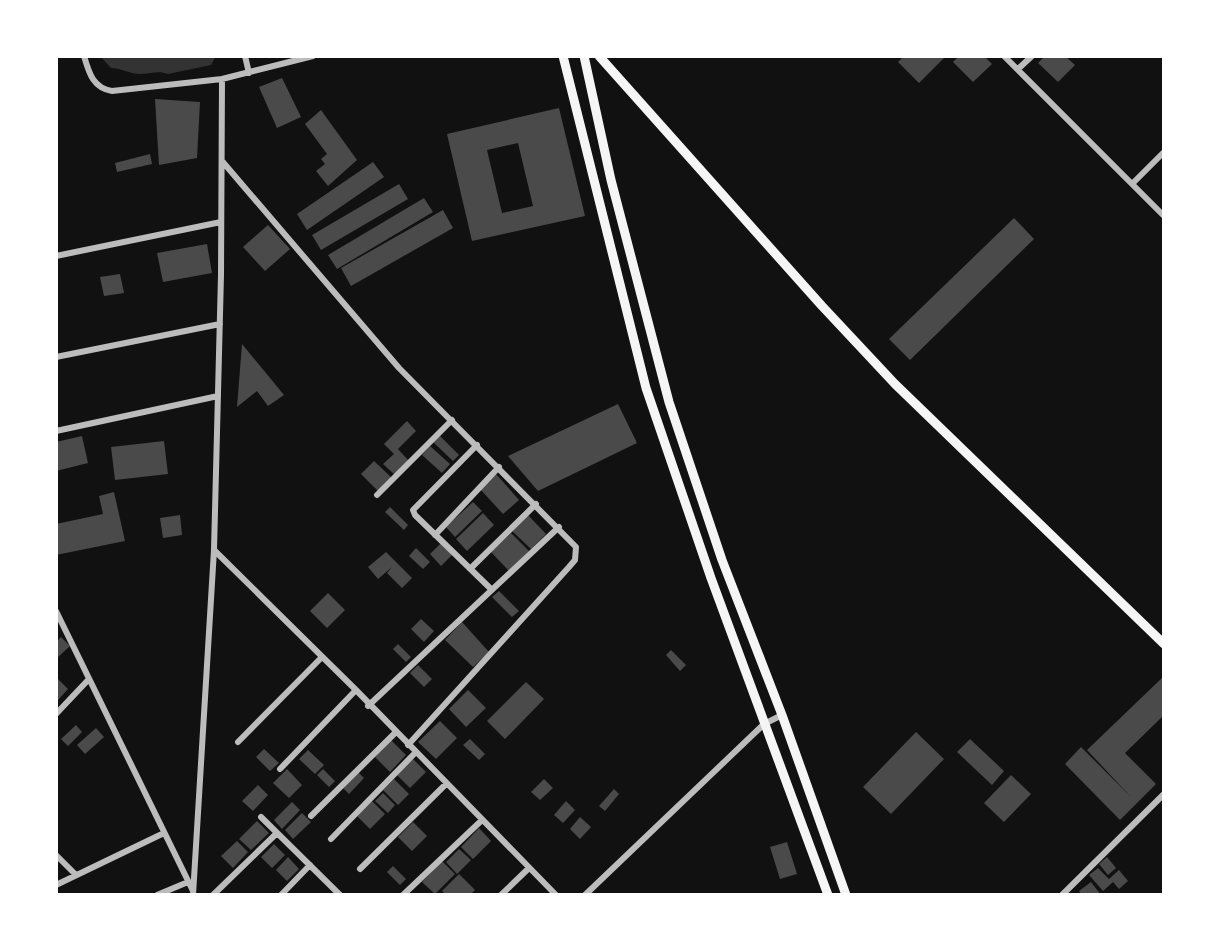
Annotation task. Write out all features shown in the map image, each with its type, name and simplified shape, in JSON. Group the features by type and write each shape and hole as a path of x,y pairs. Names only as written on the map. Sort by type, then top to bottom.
{"main road":[{"path":"563,56 646,388 711,578 828,895"},
{"path":"584,56 611,180 669,402 722,560 782,715 846,895"},
{"path":"599,56 768,247 895,384 1164,644"}],"street":[{"path":"84,56 90,74 103,89 112,91 222,79 313,56"},
{"path":"245,56 249,73"},
{"path":"1004,56 1164,216"},
{"path":"1018,69 1032,56"},
{"path":"193,894 214,550 222,79"},
{"path":"1132,184 1164,152"},
{"path":"222,161 399,368 576,547 575,560 408,745"},
{"path":"56,256 221,222"},
{"path":"56,357 220,324"},
{"path":"56,431 218,396"},
{"path":"377,495 452,420"},
{"path":"477,445 413,510 492,590"},
{"path":"435,535 499,467"},
{"path":"470,569 536,504"},
{"path":"368,706 559,527"},
{"path":"214,550 556,895"},
{"path":"56,611 193,894"},
{"path":"238,742 321,658"},
{"path":"56,714 89,679"},
{"path":"280,769 356,690"},
{"path":"585,895 764,724 782,715"},
{"path":"311,816 395,733"},
{"path":"331,839 415,753"},
{"path":"360,869 446,784"},
{"path":"1062,895 1164,794"},
{"path":"261,817 340,895"},
{"path":"403,895 482,820"},
{"path":"56,885 164,833"},
{"path":"213,895 277,833"},
{"path":"56,855 76,875"},
{"path":"281,895 310,865"},
{"path":"501,895 529,868"},
{"path":"157,895 188,882"}],"shaded area":[{"path":"100,56 216,56 211,65 168,74 139,74 111,68"}],"building":[{"path":"904,56 946,56 919,83 898,62"},
{"path":"959,56 984,56 992,64 973,82 953,62"},
{"path":"1045,56 1065,56 1075,65 1058,82 1038,63"},
{"path":"282,78 301,117 277,128 259,87"},
{"path":"155,99 200,102 197,158 159,165"},
{"path":"559,108 585,216 472,241 447,134","holes":["518,143 533,206 502,213 487,150"]},
{"path":"321,110 357,160 328,186 316,171 325,164 321,159 327,154 305,124"},
{"path":"150,154 152,164 117,172 115,163"},
{"path":"373,162 384,177 307,230 297,214"},
{"path":"399,184 408,199 321,250 312,235"},
{"path":"424,198 433,212 337,269 328,255"},
{"path":"443,210 453,228 351,286 341,268"},
{"path":"1014,218 1034,239 910,360 889,339"},
{"path":"268,225 290,249 265,271 243,247"},
{"path":"207,244 212,273 163,282 157,253"},
{"path":"120,274 124,293 104,296 100,277"},
{"path":"242,344 284,395 268,406 257,391 237,407"},
{"path":"618,404 637,443 538,491 508,456"},
{"path":"407,421 416,431 398,449 409,461 395,475 383,464 394,454 384,444"},
{"path":"82,436 88,463 56,471 56,442"},
{"path":"440,436 459,455 453,461 433,442"},
{"path":"164,441 168,474 115,480 111,447"},
{"path":"430,446 450,464 442,473 422,455"},
{"path":"374,461 392,478 378,491 361,474"},
{"path":"496,474 519,500 503,514 480,489"},
{"path":"114,492 125,541 56,555 56,524 103,514 99,496"},
{"path":"473,502 482,511 455,537 446,527"},
{"path":"390,507 408,525 404,530 385,512"},
{"path":"483,513 494,525 467,551 456,539"},
{"path":"180,515 182,535 163,538 160,518"},
{"path":"528,515 546,534 531,549 512,531"},
{"path":"511,533 529,551 509,571 491,552"},
{"path":"441,543 452,555 441,566 430,554"},
{"path":"416,548 430,562 423,569 409,556"},
{"path":"386,552 412,578 402,588 387,573 392,567 378,579 368,567"},
{"path":"499,591 519,611 512,617 492,597"},
{"path":"328,593 345,610 327,628 310,611"},
{"path":"421,619 434,631 424,642 411,629"},
{"path":"462,622 489,652 473,667 445,640"},
{"path":"61,637 70,646 56,659 56,642"},
{"path":"398,644 411,657 406,662 393,649"},
{"path":"671,650 686,665 680,671 666,655"},
{"path":"418,665 432,679 424,687 410,673"},
{"path":"56,677 68,689 58,700 56,698"},
{"path":"1163,677 1164,715 1125,753 1156,784 1120,820 1065,764 1081,747 1131,797 1087,750"},
{"path":"526,682 544,699 505,739 487,721"},
{"path":"468,690 486,708 466,727 449,709"},
{"path":"440,721 457,738 436,759 418,742"},
{"path":"76,725 82,732 68,746 61,739"},
{"path":"96,728 104,737 85,754 77,745"},
{"path":"916,732 944,759 891,814 863,787"},
{"path":"470,739 485,754 479,760 463,745"},
{"path":"970,739 1004,771 992,785 957,752"},
{"path":"391,740 406,755 390,772 375,757"},
{"path":"264,749 279,763 270,771 256,757"},
{"path":"308,750 324,765 315,774 299,759"},
{"path":"413,759 426,772 410,788 397,775"},
{"path":"287,769 302,785 289,798 273,783"},
{"path":"323,769 335,781 329,787 317,775"},
{"path":"357,771 364,778 349,794 341,786"},
{"path":"1011,775 1031,794 1004,822 984,803"},
{"path":"394,779 409,794 398,805 383,790"},
{"path":"544,779 553,788 540,800 531,792"},
{"path":"258,785 268,795 253,811 242,801"},
{"path":"614,789 619,794 605,811 599,806"},
{"path":"383,793 395,805 388,813 375,801"},
{"path":"372,801 385,814 370,829 357,816"},
{"path":"566,801 575,810 563,823 554,815"},
{"path":"292,802 300,810 282,829 274,820"},
{"path":"302,813 311,822 293,839 285,830"},
{"path":"580,817 591,827 580,839 570,829"},
{"path":"257,821 269,833 251,850 239,839"},
{"path":"413,822 427,836 412,851 398,837"},
{"path":"479,828 491,841 473,859 461,847"},
{"path":"237,841 248,852 233,868 221,856"},
{"path":"787,842 797,874 780,879 770,847"},
{"path":"274,844 285,855 272,868 261,857"},
{"path":"459,849 471,860 457,874 446,862"},
{"path":"288,857 299,869 287,881 276,870"},
{"path":"1107,857 1116,868 1108,875 1099,864"},
{"path":"442,861 455,874 435,894 422,882"},
{"path":"393,866 406,879 400,885 387,872"},
{"path":"1098,868 1109,879 1119,870 1128,881 1119,889 1113,882 1103,891 1089,875"},
{"path":"459,874 475,890 470,895 446,895 442,891"},
{"path":"1091,882 1101,895 1082,895 1079,891"}]}
